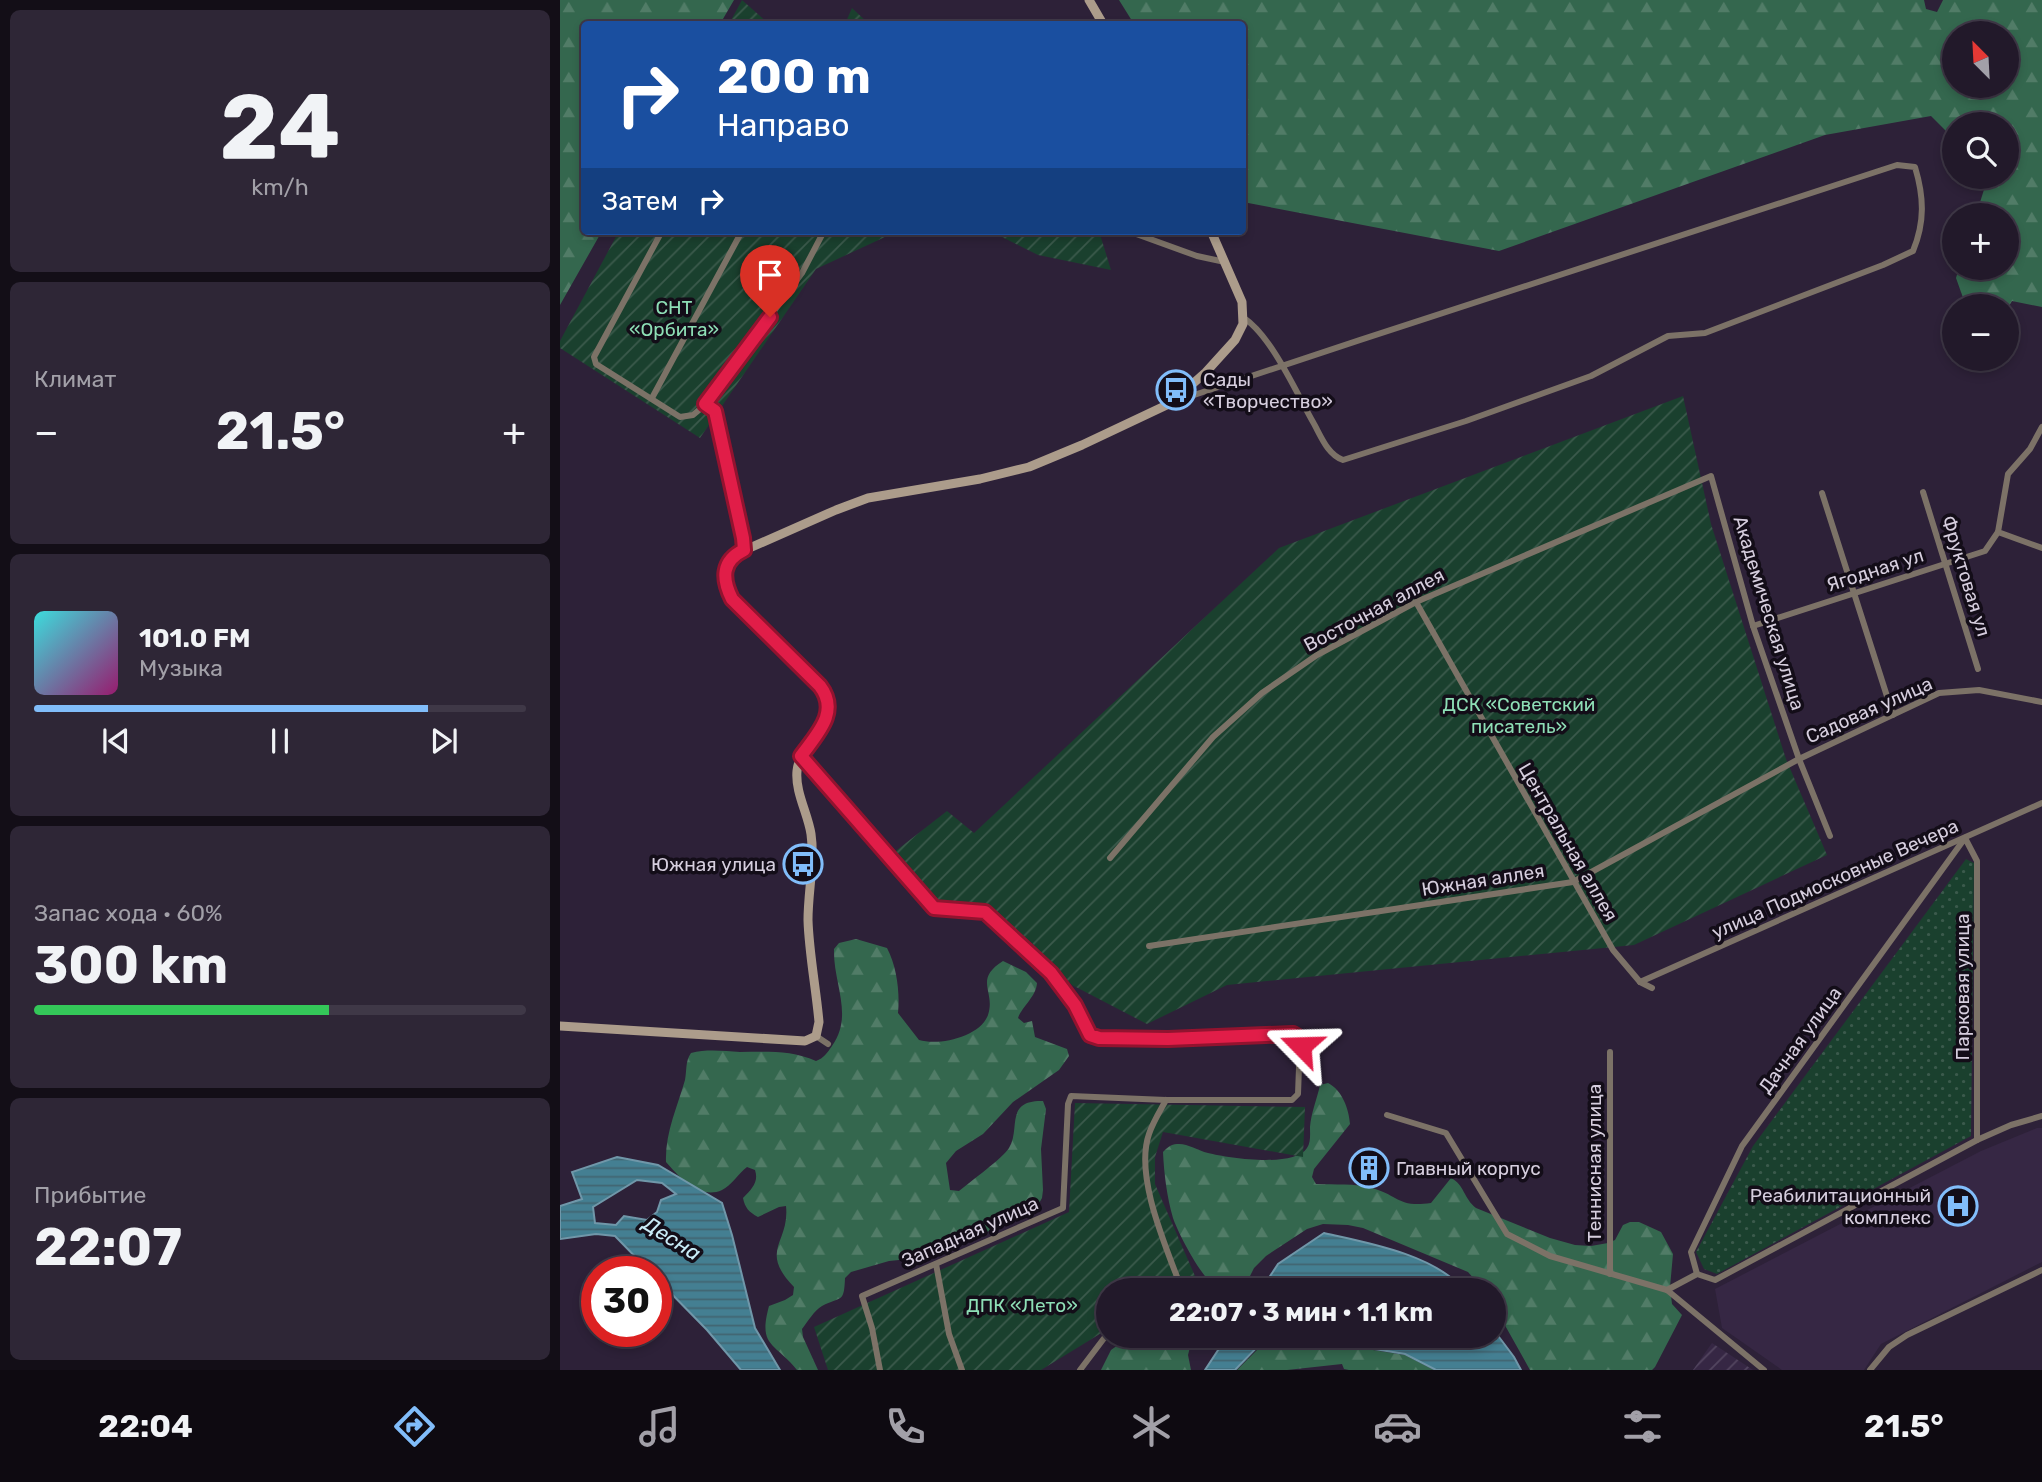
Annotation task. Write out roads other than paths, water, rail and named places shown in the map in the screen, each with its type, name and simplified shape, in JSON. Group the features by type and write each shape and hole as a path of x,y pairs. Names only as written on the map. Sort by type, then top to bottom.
{"street":[{"path":"1089,0 1100,21"},
{"path":"816,1036 819,1022 808,921 812,852 797,772 801,756 828,717 829,704 820,686 732,599 724,581 725,571 732,558 744,550 868,498 980,479 1029,467 1171,403 1281,366 1897,165 1915,167 1923,193 1920,234 1913,251 1883,265 1705,333 1668,336 1591,376 1466,421 1343,460 1329,450 1281,366 1260,332 1244,318"},
{"path":"660,235 594,357 596,364 680,417 693,415 705,404 802,273 822,235"},
{"path":"652,398 740,235"},
{"path":"1139,235 1197,256 1225,262"},
{"path":"1171,403 1225,352 1241,330 1244,318 1242,302 1213,235"},
{"path":"705,404 715,411 744,550"},
{"path":"2042,427 2030,449 2008,474 1998,532 2042,548"},
{"name":"Восточная аллея","path":"1110,858 1213,737 1262,693 1317,655 1416,602 1711,476"},
{"name":"Академическая улица","path":"1711,476 1753,626 1796,761 1830,836"},
{"name":"Фруктовая ул","path":"1923,492 1978,669"},
{"path":"1822,493 1893,715"},
{"name":"Ягодная ул","path":"1753,626 1984,551 1998,532"},
{"name":"Центральная аллея","path":"1416,602 1613,950 1640,982"},
{"name":"Садовая улица","path":"1796,761 1939,694 1979,690 2042,702"},
{"path":"801,756 934,908 985,912 1051,973 1075,1005 1090,1035 1099,1038 1168,1039 1293,1034 1300,1041 1298,1094 1292,1100 1166,1100 1148,1134 1145,1155 1149,1194 1178,1278"},
{"name":"Южная аллея","path":"1149,946 1573,882 1796,761"},
{"name":"улица Подмосковные Вечера","path":"1640,982 2042,803"},
{"name":"Парковая улица","path":"1965,838 1977,861 1977,1140"},
{"name":"Дачная улица","path":"1698,1274 1691,1252 1742,1146 1965,838"},
{"path":"1640,982 1652,988"},
{"path":"560,1026 805,1041 816,1036"},
{"path":"816,1036 828,1044"},
{"name":"Теннисная улица","path":"1610,1052 1610,1274"},
{"name":"Западная улица","path":"880,1370 872,1328 862,1296 1063,1208 1070,1096 1166,1100"},
{"path":"1387,1115 1446,1133 1507,1234 1550,1256 1667,1290 1764,1370"},
{"path":"1667,1290 1698,1274 1715,1280 1977,1140 2011,1125 2042,1116"},
{"path":"936,1264 949,1334 962,1370"},
{"path":"1870,1370 1889,1347 1907,1335 2042,1270"},
{"path":"1080,1370 1097,1348"}],"water":[{"name":"Десна","path":"617,1157 658,1165 722,1203 755,1328 780,1370 741,1370 672,1294 672,1256 634,1256 615,1236 596,1234 560,1239 560,1206 582,1199 572,1172","holes":["637,1180 662,1183 676,1194 661,1200 657,1212 647,1220 624,1216 616,1225 595,1223 593,1207"]},
{"path":"1324,1233 1399,1252 1436,1268 1451,1278 1269,1278 1278,1264"},
{"path":"1506,1346 1521,1370 1436,1370 1405,1354 1368,1348"},
{"path":"1219,1348 1256,1348 1235,1370 1205,1370"}],"place":[{"name":"Сады «Творчество»","path":"1176,390"},
{"name":"Южная улица","path":"803,864"},
{"name":"Главный корпус","path":"1369,1168"},
{"name":"Реабилитационный комплекс","path":"1958,1206"}],"park label":[{"name":"СНТ «Орбита»","path":"674,318"},
{"name":"ДСК «Советский писатель»","path":"1519,715"},
{"name":"ДПК «Лето»","path":"1022,1305"}]}
